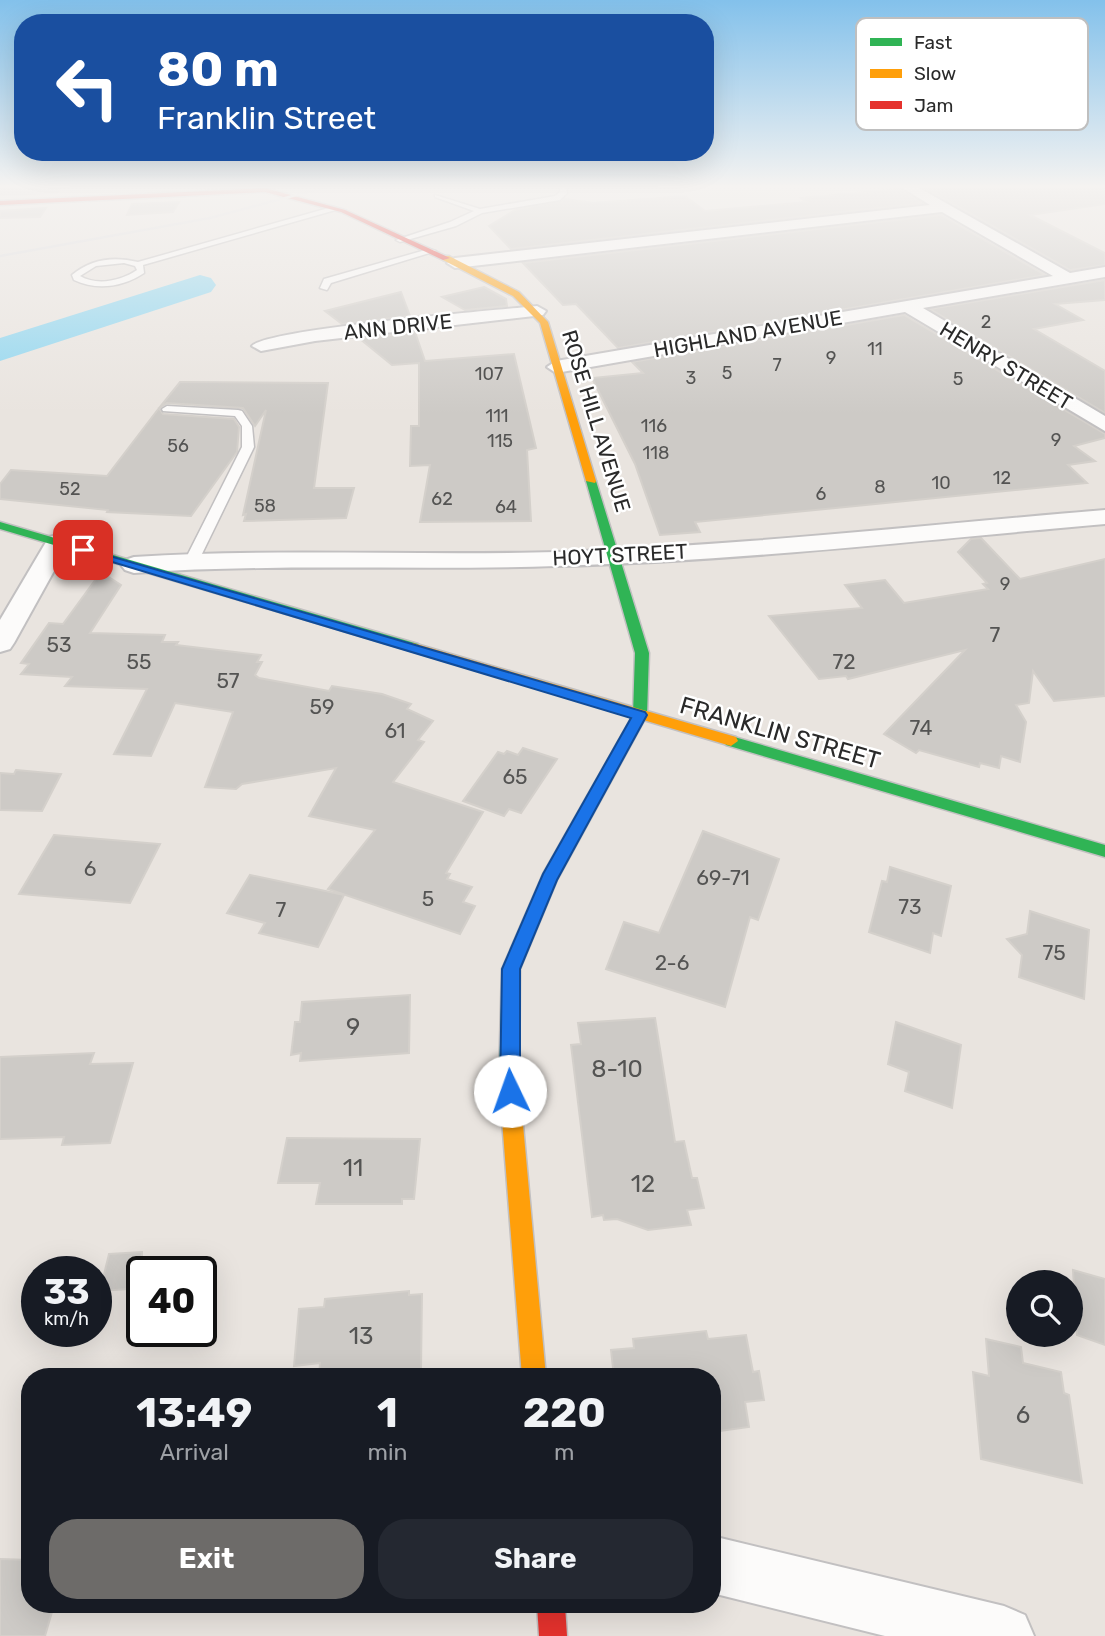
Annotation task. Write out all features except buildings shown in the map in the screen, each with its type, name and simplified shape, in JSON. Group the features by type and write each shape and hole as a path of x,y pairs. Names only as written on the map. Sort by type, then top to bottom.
{"street":[{"name":"ROSE HILL AVENUE","path":"453,261 508,289 537,311 548,334 642,653 640,715"},
{"path":"456,263 471,261"},
{"path":"1037,261 1067,278"},
{"name":"HIGHLAND AVENUE","path":"556,367 1105,272"},
{"name":"HENRY STREET","path":"907,306 1105,425"},
{"name":"ANN DRIVE","path":"261,346 315,336 537,311"},
{"name":"HOYT STREET","path":"134,565 192,560 512,561 615,557 1105,517"},
{"name":"FRANKLIN STREET","path":"0,526 1105,851"},
{"path":"0,643 58,542"},
{"path":"533,1368 508,1065 511,969 549,879 640,715"},
{"path":"721,1566 1004,1636"},
{"path":"552,1613 553,1636"}],"lane":[{"path":"112,261 94,264 79,271 77,278 88,283 120,281 141,271 138,264"},
{"path":"117,261 138,264 148,261"},
{"path":"324,288 327,281 396,261"},
{"path":"167,409 238,413 247,426 248,446 192,560"}],"waterway":[{"path":"0,350 200,285"}],"traffic: fast":[{"path":"509,1081 511,969 549,879 640,715 642,653 591,481"},
{"path":"0,525 413,647"},
{"path":"731,741 1105,851"}],"traffic: slow":[{"path":"453,261 516,294 544,322 591,481"},
{"path":"413,647 731,741"},
{"path":"509,1081 533,1368"}],"traffic: jam":[{"path":"552,1613 553,1636"}],"route":[{"path":"83,550 640,715 549,879 511,969 508,1065 510,1091"}]}
